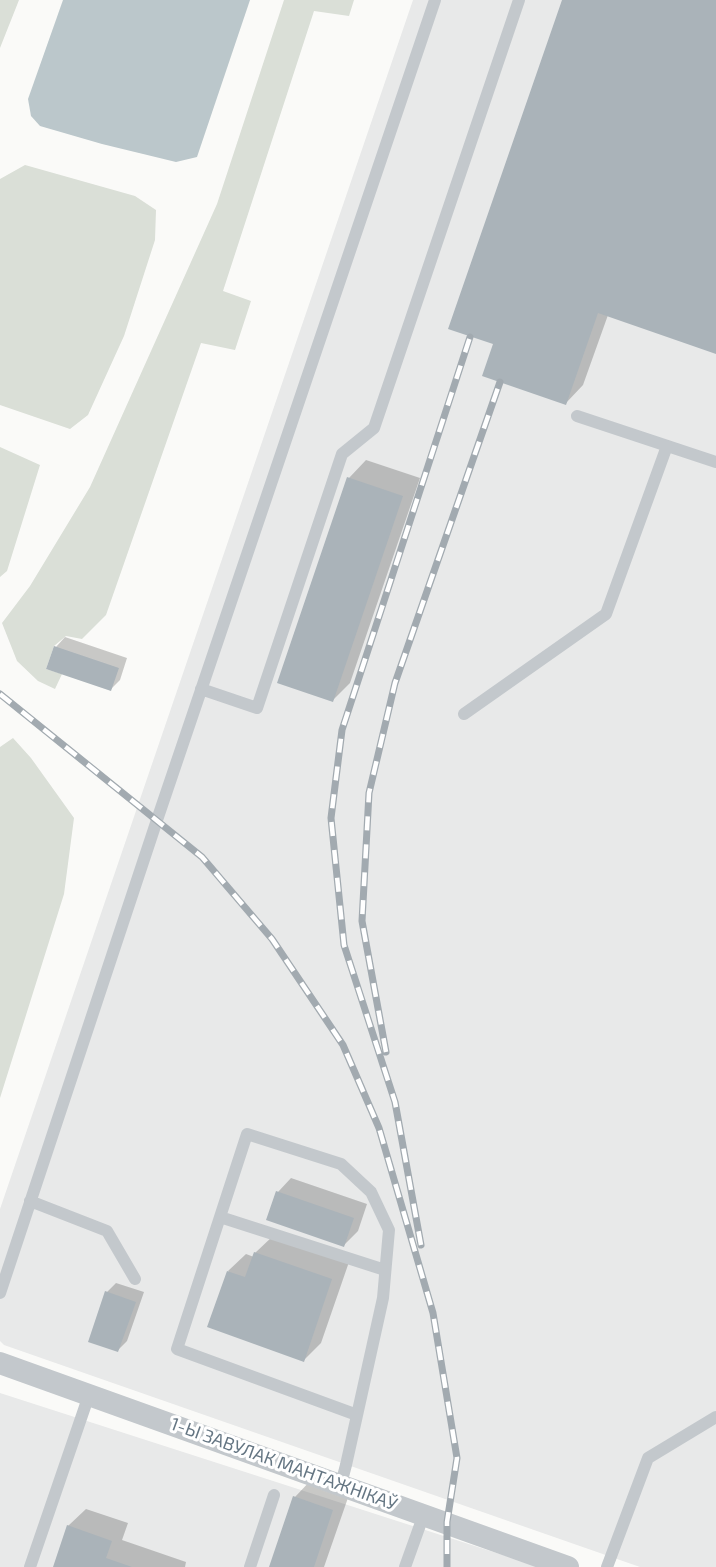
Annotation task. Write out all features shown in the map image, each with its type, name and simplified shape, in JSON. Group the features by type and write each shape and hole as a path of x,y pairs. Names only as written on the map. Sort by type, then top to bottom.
{"street":[{"name":"1-Ы ЗАВУЛАК МАНТАЖНІКАЎ","path":"0,1363 568,1567"}],"lane":[{"path":"0,1293 201,689 435,0"},
{"path":"201,689 257,708 342,454 374,428 519,0"},
{"path":"576,416 716,462"},
{"path":"464,714 606,614 667,446"},
{"path":"341,1485 357,1415 383,1298 389,1230 371,1192 341,1164 247,1134 177,1349 357,1415"},
{"path":"30,1201 107,1231 135,1279"},
{"path":"220,1217 385,1270"},
{"path":"30,1567 89,1395"},
{"path":"607,1567 648,1458 716,1417"},
{"path":"250,1567 274,1495"},
{"path":"405,1567 424,1514"}],"shaded area":[{"path":"0,0 19,0 0,48"},
{"path":"63,0 250,0 197,157 176,162 102,144 40,126 31,116 28,99"},
{"path":"284,0 354,0 349,16 314,11 223,291 251,301 235,350 201,343 106,615 82,639 66,636 54,646 46,669 62,674 55,689 38,681 17,661 2,623 30,586 90,487 217,204"},
{"path":"413,0 716,0 716,1567 640,1567 4,1345 0,1341 0,1209"},
{"path":"25,165 135,196 156,210 155,240 124,336 88,415 70,429 0,405 0,179"},
{"path":"0,447 40,465 7,571 0,577"},
{"path":"13,738 31,758 74,818 64,894 0,1098 0,747"},
{"path":"0,1393 540,1567 0,1567"}],"building":[{"path":"562,0 716,0 716,354 598,313 566,405 482,376 493,344 448,329"},
{"path":"347,477 403,496 333,702 277,683"},
{"path":"54,646 119,668 111,691 46,669"},
{"path":"276,1191 354,1218 344,1247 266,1220"},
{"path":"254,1252 332,1279 304,1362 207,1327 227,1271 245,1277"},
{"path":"105,1291 136,1302 118,1352 88,1342"},
{"path":"293,1496 333,1510 314,1567 269,1567"},
{"path":"67,1525 112,1541 106,1558 132,1567 53,1567"}],"railway":[{"path":"421,1245 395,1102 344,945 331,818 342,730 470,337"},
{"path":"386,1052 362,921 369,793 395,683 500,382"},
{"path":"0,694 202,857 272,939 343,1045 379,1128 433,1313 457,1458 447,1522 447,1567"}]}
